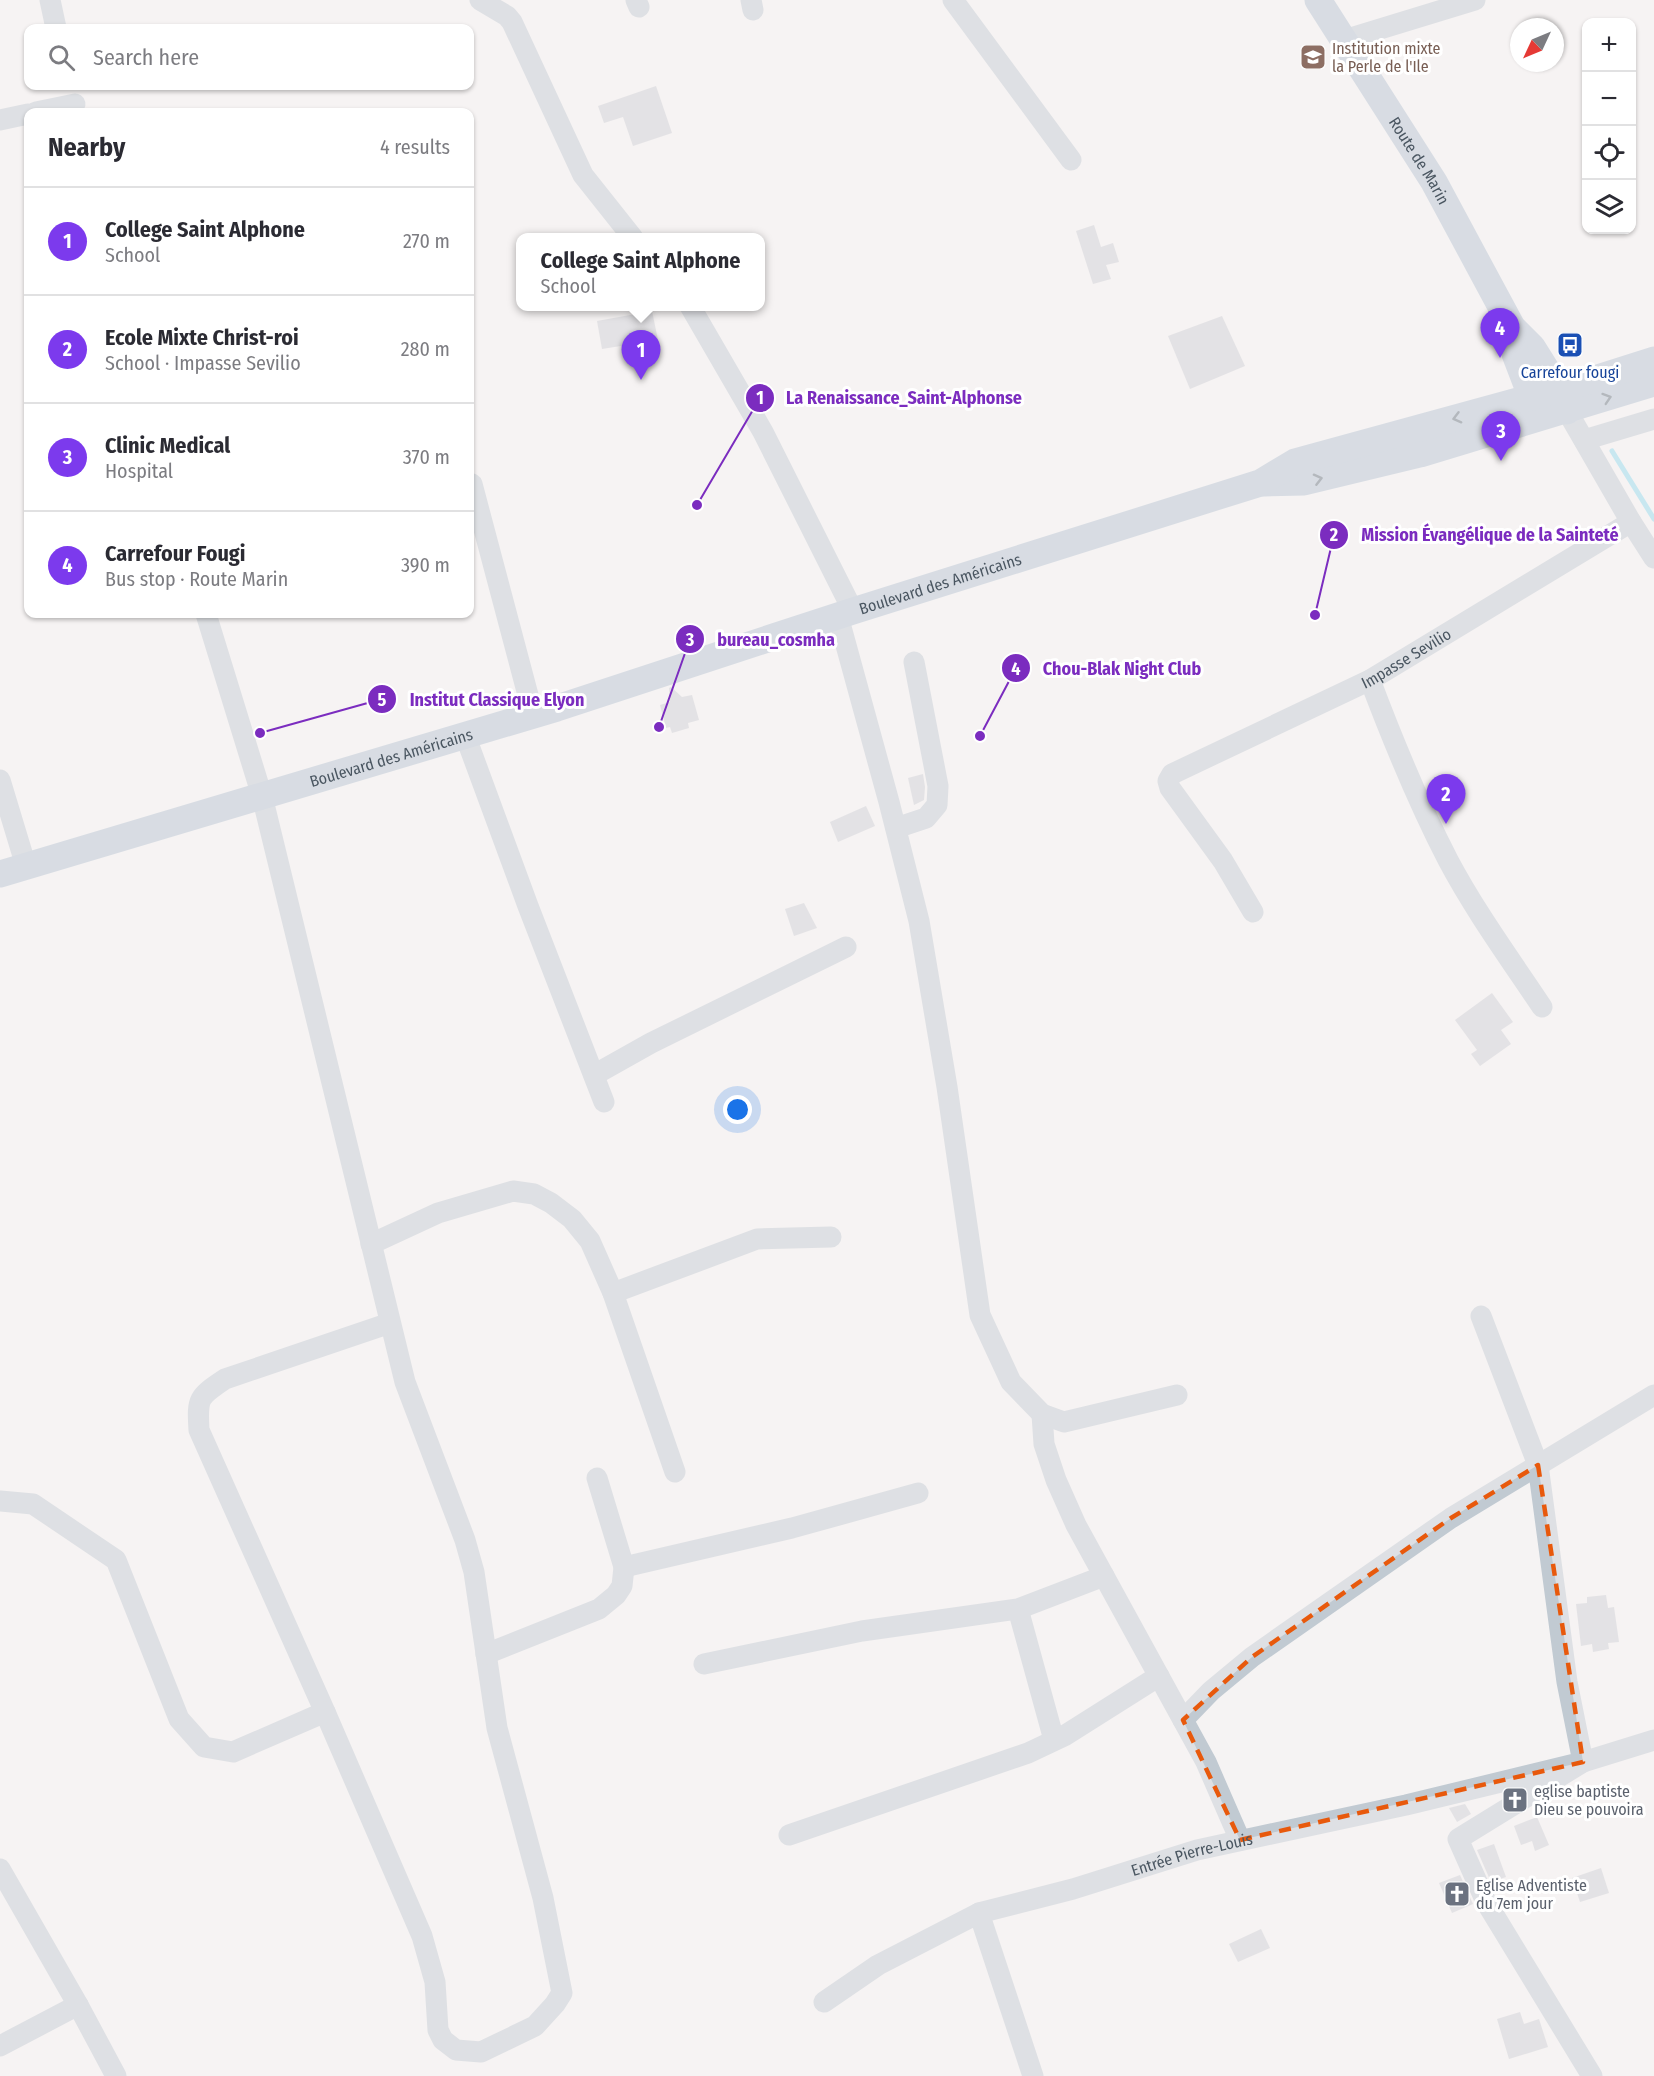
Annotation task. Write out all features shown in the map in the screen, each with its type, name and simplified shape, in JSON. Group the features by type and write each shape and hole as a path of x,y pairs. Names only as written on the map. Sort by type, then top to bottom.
{"main road":[{"name":"Route de Marin","path":"1318,0 1434,182 1512,327"},
{"path":"1512,327 1532,347 1563,400"},
{"path":"1512,327 1515,354 1535,407"},
{"name":"Boulevard des Américains","path":"1563,400 1654,360"},
{"name":"Boulevard des Américains","path":"0,874 533,714 1260,483 1304,482 1420,454 1535,407 1654,383"}],"street":[{"path":"50,0 56,24"},
{"path":"480,0 507,16 512,22 583,176 630,233"},
{"path":"953,0 1071,160"},
{"path":"1344,40 1475,0"},
{"path":"50,108 74,101"},
{"path":"0,120 24,115"},
{"path":"693,311 763,432 845,613 919,921 947,1087 980,1315 1011,1382 1042,1414 1064,1422 1177,1395"},
{"path":"1563,400 1631,522 1654,558"},
{"path":"1584,440 1654,419"},
{"path":"474,492 533,714"},
{"name":"Impasse Sevilio","path":"1253,912 1222,861 1170,788 1168,781 1172,774 1370,680 1631,522"},
{"path":"207,618 262,796 405,1382 465,1540 474,1572 498,1728 543,1898 562,1993 535,2026 480,2052 456,2050 443,2040 438,2030 435,1982 422,1936 199,1430 197,1406 204,1393 225,1379 390,1323"},
{"path":"896,828 926,818 938,805 938,786 914,662"},
{"path":"1370,680 1395,747 1448,860 1464,889 1542,1007"},
{"path":"465,735 604,1102"},
{"path":"0,780 26,866"},
{"path":"594,1075 651,1043 846,947"},
{"path":"371,1244 438,1213 513,1191 534,1194 551,1203 572,1219 590,1241 613,1293 675,1472"},
{"path":"613,1293 757,1239 831,1237"},
{"path":"1481,1316 1538,1465 1567,1682 1583,1762"},
{"path":"1183,1720 1211,1691 1252,1657 1450,1518 1654,1395"},
{"path":"1042,1414 1044,1444 1056,1480 1076,1525 1206,1762 1240,1839"},
{"path":"486,1654 599,1609 616,1595 622,1586 624,1567 597,1478"},
{"path":"624,1567 792,1528 918,1493"},
{"path":"0,1501 33,1504 116,1560 179,1719 204,1747 233,1752 325,1712"},
{"path":"704,1664 862,1631 1018,1609 1073,1590 1104,1576"},
{"path":"1018,1609 1054,1740"},
{"path":"789,1835 1028,1753 1054,1740 1159,1676"},
{"path":"1592,2076 1486,1902 1458,1839 1583,1762 1654,1740"},
{"name":"Entrée Pierre-Louis","path":"824,2002 878,1965 979,1913 1073,1890 1197,1850 1240,1839 1406,1805 1583,1762"},
{"path":"0,1869 116,2076"},
{"path":"979,1913 1033,2076"},
{"path":"0,2046 78,2005"}],"highlighted area":[{"path":"1538,1465 1583,1762 1240,1840 1183,1720 1252,1657 1451,1518"}],"building":[{"path":"656,86 672,133 633,146 623,117 604,123 598,106"},
{"path":"1094,225 1101,247 1113,243 1119,262 1106,265 1111,279 1093,284 1076,231"},
{"path":"652,311 658,340 602,349 597,321"},
{"path":"1222,316 1245,366 1190,389 1168,336"},
{"path":"671,687 682,697 692,695 699,720 688,723 689,728 672,733 670,727 666,728 660,705 670,702 669,688"},
{"path":"923,774 924,800 914,805 908,778"},
{"path":"866,806 875,826 838,842 830,822"},
{"path":"804,903 817,928 794,936 785,909"},
{"path":"1492,993 1513,1022 1501,1030 1511,1044 1480,1066 1471,1054 1477,1050 1455,1020"},
{"path":"1606,1595 1608,1608 1614,1607 1619,1642 1608,1643 1609,1649 1593,1652 1592,1644 1581,1646 1576,1604 1587,1603 1587,1597"},
{"path":"1465,1804 1471,1814 1457,1822 1449,1808"},
{"path":"1537,1817 1549,1845 1535,1851 1532,1841 1521,1845 1514,1826"},
{"path":"1494,1844 1506,1877 1491,1882 1477,1850"},
{"path":"1601,1868 1609,1893 1580,1902 1572,1878"},
{"path":"1460,1875 1473,1904 1452,1913 1439,1883"},
{"path":"1261,1929 1270,1948 1238,1962 1229,1944"},
{"path":"1520,2012 1524,2024 1539,2019 1548,2047 1509,2059 1497,2019"}],"waterway":[{"path":"1612,451 1654,519"}],"place":[{"name":"Institution mixte la Perle de l'Ile","path":"1313,57"},
{"name":"Carrefour fougi","path":"1570,345"},
{"name":"Carrefour Fougi","path":"1500,358"},
{"name":"College Saint Alphone","path":"641,380"},
{"name":"Clinic Medical","path":"1501,461"},
{"name":"La Renaissance_Saint-Alphonse","path":"697,505"},
{"name":"Mission Évangélique de la Sainteté","path":"1315,615"},
{"name":"bureau_cosmha","path":"659,727"},
{"name":"Institut Classique Elyon","path":"260,733"},
{"name":"Chou-Blak Night Club","path":"980,736"},
{"name":"Ecole Mixte Christ-roi","path":"1446,824"},
{"name":"eglise baptiste Dieu se pouvoira","path":"1515,1800"},
{"name":"Eglise Adventiste du 7em jour","path":"1457,1894"}]}
